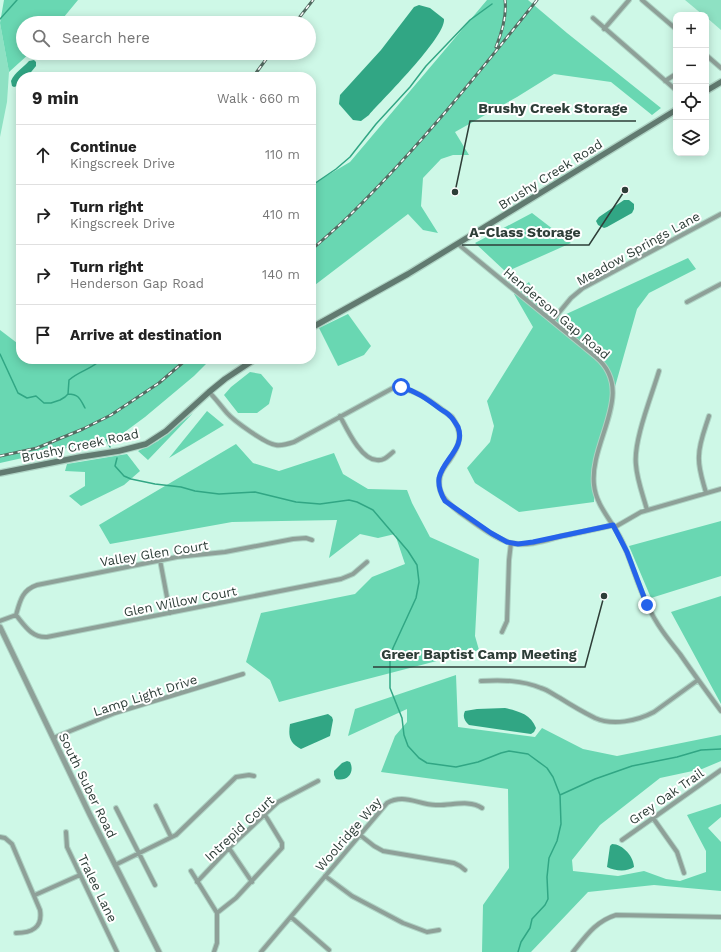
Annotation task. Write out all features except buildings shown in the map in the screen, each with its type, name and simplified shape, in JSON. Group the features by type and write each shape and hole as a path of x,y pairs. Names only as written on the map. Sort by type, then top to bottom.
{"main road":[{"path":"709,90 721,82"},
{"name":"Brushy Creek Road","path":"316,325 408,274 673,112"},
{"name":"Brushy Creek Road","path":"0,473 119,451 146,444 166,431 209,392 231,374 247,364"}],"street":[{"path":"604,28 629,0"},
{"path":"642,0 673,26"},
{"path":"593,18 673,88"},
{"path":"709,58 721,68"},
{"path":"665,81 673,76"},
{"name":"Meadow Springs Lane","path":"552,321 571,298 583,288 721,214"},
{"name":"Henderson Gap Road","path":"458,244 600,360 607,368 611,377 613,400 596,456 593,483 598,501 625,547 641,591 654,618 721,710"},
{"path":"687,302 721,284"},
{"path":"648,510 638,475 635,457 639,438 659,371"},
{"path":"209,392 228,414 268,443 286,445 385,391 401,387 410,389 452,417 459,429 459,443 442,470 439,478 441,493 445,501 491,533 511,543 528,543 614,526 648,510 721,489"},
{"path":"340,416 360,451 370,459 384,459 393,452"},
{"path":"706,493 700,471 699,457 701,443 709,416"},
{"name":"Valley Glen Court","path":"16,615 22,597 26,591 33,586 160,560 225,552 293,539 306,538 312,540"},
{"path":"502,632 507,622 511,543"},
{"path":"160,560 170,613"},
{"name":"Glen Willow Court","path":"16,615 31,633 42,637 341,579 353,574 367,562"},
{"path":"0,621 16,615"},
{"name":"South Suber Road","path":"0,627 114,865 159,952"},
{"name":"Lamp Light Drive","path":"53,738 115,713 243,674"},
{"path":"481,682 510,680 524,682 543,688 596,718 615,722 628,721 647,716 698,680"},
{"name":"Grey Oak Trail","path":"622,840 721,770"},
{"path":"114,865 171,838 180,832 233,779 240,776 254,776"},
{"name":"Intrepid Court","path":"197,882 229,848 278,802 318,781"},
{"name":"Woolridge Way","path":"261,952 384,806 390,802 398,799 406,799 435,805 471,804 478,805 482,808"},
{"path":"156,806 171,838"},
{"path":"116,808 155,885"},
{"path":"217,914 252,882 280,850 282,845 280,839 265,815"},
{"path":"653,818 677,852 684,873"},
{"name":"Tralee Lane","path":"66,832 67,848 116,951"},
{"path":"360,835 383,851 454,863 465,870"},
{"path":"0,837 5,838 12,844 35,895 41,913 38,924 33,929 29,932 16,933"},
{"path":"229,848 252,882"},
{"path":"191,871 217,914 217,943 214,952"},
{"path":"35,895 80,875"},
{"path":"325,876 352,896 403,923 427,932 439,930"},
{"path":"573,952 594,926 604,919 616,915 721,917"},
{"path":"291,917 329,950"}],"shaded area":[{"path":"4,0 78,0 65,16 16,16 16,60 22,60 9,72 0,23"},
{"path":"487,0 528,0 661,108 652,115 611,82 554,74 455,132 469,155 453,155 441,159 423,178 421,206 438,233 423,230 408,214 316,284 316,182 350,162"},
{"path":"685,0 721,0 721,30 709,20 709,12 699,12"},
{"path":"419,5 430,8 444,19 442,28 425,53 369,115 361,121 353,120 339,104 340,95 381,50 414,7"},
{"path":"0,23 9,72 7,102 0,137"},
{"path":"34,60 36,62 36,66 31,72 18,72 29,61"},
{"path":"16,74 16,86 14,87 12,86 11,81"},
{"path":"624,200 629,200 634,204 632,213 607,227 604,228 598,225 596,221 599,217"},
{"path":"532,213 571,243 506,272 475,243"},
{"path":"688,258 696,269 649,293 637,309 594,461 594,502 519,512 475,483 467,468 490,442 494,426 487,401 533,327 514,294 529,282 549,322"},
{"path":"348,314 371,346 364,355 338,366 319,328"},
{"path":"0,330 16,342 16,364 206,364 145,417 122,434 0,463"},
{"path":"250,372 261,374 273,388 269,404 257,413 238,413 224,395 231,387"},
{"path":"207,411 224,425 169,458"},
{"path":"193,413 148,460 138,451 158,441"},
{"path":"236,444 253,463 279,471 334,453 343,474 368,489 407,490 412,503 430,537 479,559 475,636 479,650 279,702 270,680 246,662 261,613 355,594 372,577 405,564 395,534 378,538 360,534 329,558 337,520 232,522 110,544 99,525"},
{"path":"127,454 140,471 124,485 81,506 69,496 85,486 85,472 65,471 67,464"},
{"path":"721,521 721,576 651,598 629,546"},
{"path":"721,596 721,704 671,612"},
{"path":"456,675 458,727 535,737 542,728 583,749 617,756 721,735 721,761 702,769 660,778 600,825 572,860 573,871 618,876 644,871 666,879 680,881 706,872 706,851 687,815 721,804 721,817 708,828 721,842 721,891 654,885 588,892 531,952 482,952 483,905 509,868 508,789 381,772 395,736 407,722 407,709 348,736 355,709"},
{"path":"505,708 524,714 531,719 536,728 534,732 531,734 469,725 464,717 465,711"},
{"path":"328,714 333,720 330,736 301,749 292,742 289,733 290,724"},
{"path":"347,761 350,762 352,769 351,773 347,778 340,780 336,779 334,771 342,763"},
{"path":"612,844 620,846 630,855 634,863 634,867 628,870 621,870 607,867 610,846"}],"waterway":[{"path":"0,19 17,0"},
{"path":"316,183 350,157 426,66 470,20 492,4"},
{"path":"0,354 18,393 27,398 36,396 44,403 51,403 65,397 68,394 69,380 95,364"},
{"path":"68,394 77,396 85,408"},
{"path":"106,439 110,447"},
{"path":"117,458 115,466 124,476 155,484 219,494 255,492 296,502 320,504 349,500 357,502 373,510 408,551 417,565 419,582 416,598 393,648 390,661 390,688 402,718 404,735 408,746 419,758 427,763 456,767 478,762 509,751 528,754 547,768 553,777 560,795 561,824 557,841 549,858 547,877 548,899 545,905 532,919 530,928 521,942 518,952"},
{"path":"560,795 595,779 632,766 677,757 701,750 721,749"}],"railway":[{"path":"300,16 313,0"},
{"path":"496,47 504,24 505,0"},
{"path":"316,246 347,218 401,162 470,83 537,0"},
{"path":"257,72 266,60"},
{"path":"0,456 37,448 83,429 111,415 159,383 181,364"}],"place":[{"name":"A-Class Storage","path":"625,190"},
{"name":"Brushy Creek Storage","path":"455,192"},
{"name":"Greer Baptist Camp Meeting","path":"604,596"}],"route":[{"path":"401,387 410,389 419,394 452,417 459,429 459,443 442,470 439,478 441,493 445,501 491,533 511,543 523,544 613,525 627,552 647,605"}]}
